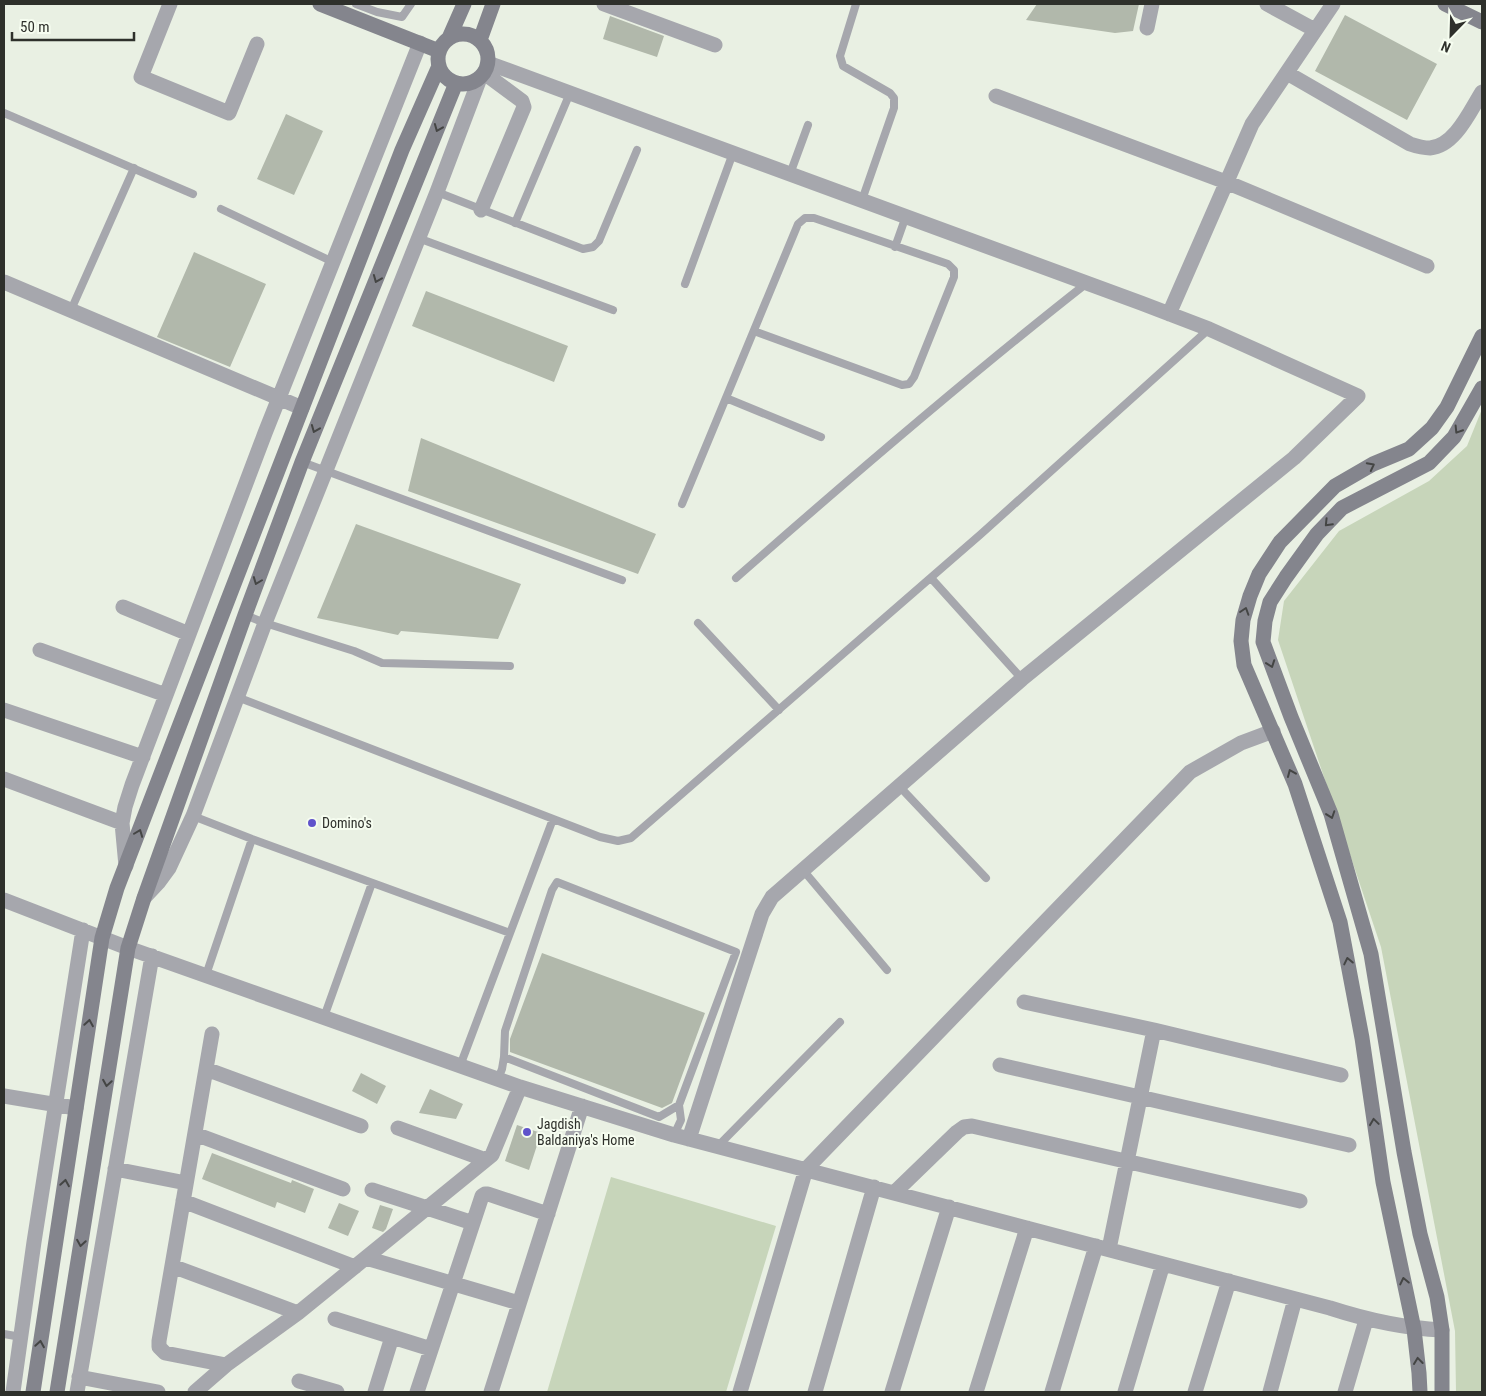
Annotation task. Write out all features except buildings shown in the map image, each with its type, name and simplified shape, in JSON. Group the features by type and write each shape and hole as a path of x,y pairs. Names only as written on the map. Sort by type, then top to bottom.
{"street":[{"path":"170,4 141,77 229,113 257,44"},
{"path":"320,4 420,43 439,58 442,73 456,83 465,84 473,82 484,71"},
{"path":"449,38 464,4"},
{"path":"604,4 716,45"},
{"path":"1147,28 1152,4"},
{"path":"1267,4 1315,30"},
{"path":"1169,314 1252,124 1333,4"},
{"path":"1445,4 1482,22"},
{"path":"480,40 493,7"},
{"path":"33,1392 102,938 126,866 439,58 443,43 457,34 473,36 485,46 488,54 484,71 438,192 265,623 193,816 169,868 144,898"},
{"path":"126,866 122,823 125,807 278,399 420,43"},
{"path":"484,71 570,93 1087,283 1209,329 1358,396 1294,458 1022,679 772,897 762,914 689,1139"},
{"path":"482,210 524,108 522,101 484,71"},
{"path":"1287,73 1410,144 1428,148 1440,146 1450,140 1482,92"},
{"path":"57,1392 128,948 245,615 302,462 456,83"},
{"path":"996,96 1226,182 1427,266"},
{"path":"4,282 302,408"},
{"path":"1420,1392 1414,1329 1382,1182 1362,1038 1340,922 1295,784 1244,665 1241,642 1243,620 1259,574 1280,542 1335,486 1373,464 1409,449 1432,428 1447,407 1482,336"},
{"path":"1442,1392 1442,1330 1437,1297 1420,1234 1404,1152 1371,954 1331,814 1291,717 1263,642 1264,621 1270,602 1317,534 1342,508 1430,463 1454,437 1482,388"},
{"path":"123,608 189,634"},
{"path":"40,650 166,695"},
{"path":"4,710 143,757"},
{"path":"740,1392 806,1169 1190,772 1241,742 1273,731"},
{"path":"4,779 122,823"},
{"path":"4,900 128,948 460,1066 520,1087 674,1135 718,1145 1228,1281 1366,1320 1414,1329 1442,1330"},
{"path":"13,1392 83,930"},
{"path":"152,956 78,1385 158,1392"},
{"path":"1024,1002 1154,1030 1341,1075"},
{"path":"1052,1392 1102,1248 1127,1162 1154,1030"},
{"path":"212,1034 159,1341 160,1347 165,1353 226,1365"},
{"path":"1000,1065 1350,1145"},
{"path":"206,1069 361,1126"},
{"path":"195,1392 226,1365 298,1313 492,1155 520,1087"},
{"path":"4,1096 76,1108"},
{"path":"491,1392 582,1106"},
{"path":"895,1192 964,1127 972,1126 1300,1201"},
{"path":"398,1128 486,1160"},
{"path":"194,1134 343,1189"},
{"path":"115,1169 186,1183"},
{"path":"815,1392 874,1187"},
{"path":"372,1190 473,1222"},
{"path":"417,1392 482,1196 485,1194 548,1214"},
{"path":"183,1201 360,1262 452,1283 519,1303"},
{"path":"892,1392 949,1207"},
{"path":"976,1392 1027,1228"},
{"path":"1125,1392 1163,1264"},
{"path":"172,1266 298,1313"},
{"path":"1195,1392 1228,1281"},
{"path":"1270,1392 1295,1299"},
{"path":"335,1319 431,1350"},
{"path":"1345,1392 1366,1320"},
{"path":"375,1392 392,1337"},
{"path":"299,1381 337,1392"}],"lane":[{"path":"356,4 377,12 402,17 411,4"},
{"path":"856,4 840,56 843,66 890,93 894,98 894,108 862,200"},
{"path":"515,223 570,93"},
{"path":"4,113 193,194"},
{"path":"790,174 808,125"},
{"path":"438,192 583,249 593,247 599,242 637,150"},
{"path":"686,284 733,153"},
{"path":"71,310 134,168"},
{"path":"221,209 333,262"},
{"path":"895,246 906,216"},
{"path":"682,504 798,224 805,218 814,218 948,264 954,270 954,277 914,377 909,384 902,385 754,331"},
{"path":"418,238 614,310"},
{"path":"736,578 882,451 1021,334 1087,283"},
{"path":"237,697 600,837 618,841 631,838 930,578 1209,329"},
{"path":"726,398 821,437"},
{"path":"302,462 622,580"},
{"path":"930,578 1022,679"},
{"path":"245,615 382,663 510,666"},
{"path":"698,623 779,710"},
{"path":"899,786 986,878"},
{"path":"193,816 510,933"},
{"path":"460,1066 553,818"},
{"path":"206,975 252,839"},
{"path":"803,870 887,970"},
{"path":"498,1079 504,1057 504,1031 552,890 557,882 736,952 680,1106 681,1120 674,1135"},
{"path":"324,1017 372,883"},
{"path":"718,1145 840,1022"},
{"path":"504,1057 659,1117 680,1106"},
{"path":"4,1334 21,1337"}],"green space":[{"path":"1482,409 1482,1392 1456,1392 1455,1331 1381,947 1278,640 1284,601 1339,531 1429,481 1467,446"},
{"path":"611,1177 776,1226 726,1392 547,1392"}],"place":[{"name":"Domino's","path":"312,823"},
{"name":"Jagdish Baldaniya's Home","path":"527,1132"}]}
